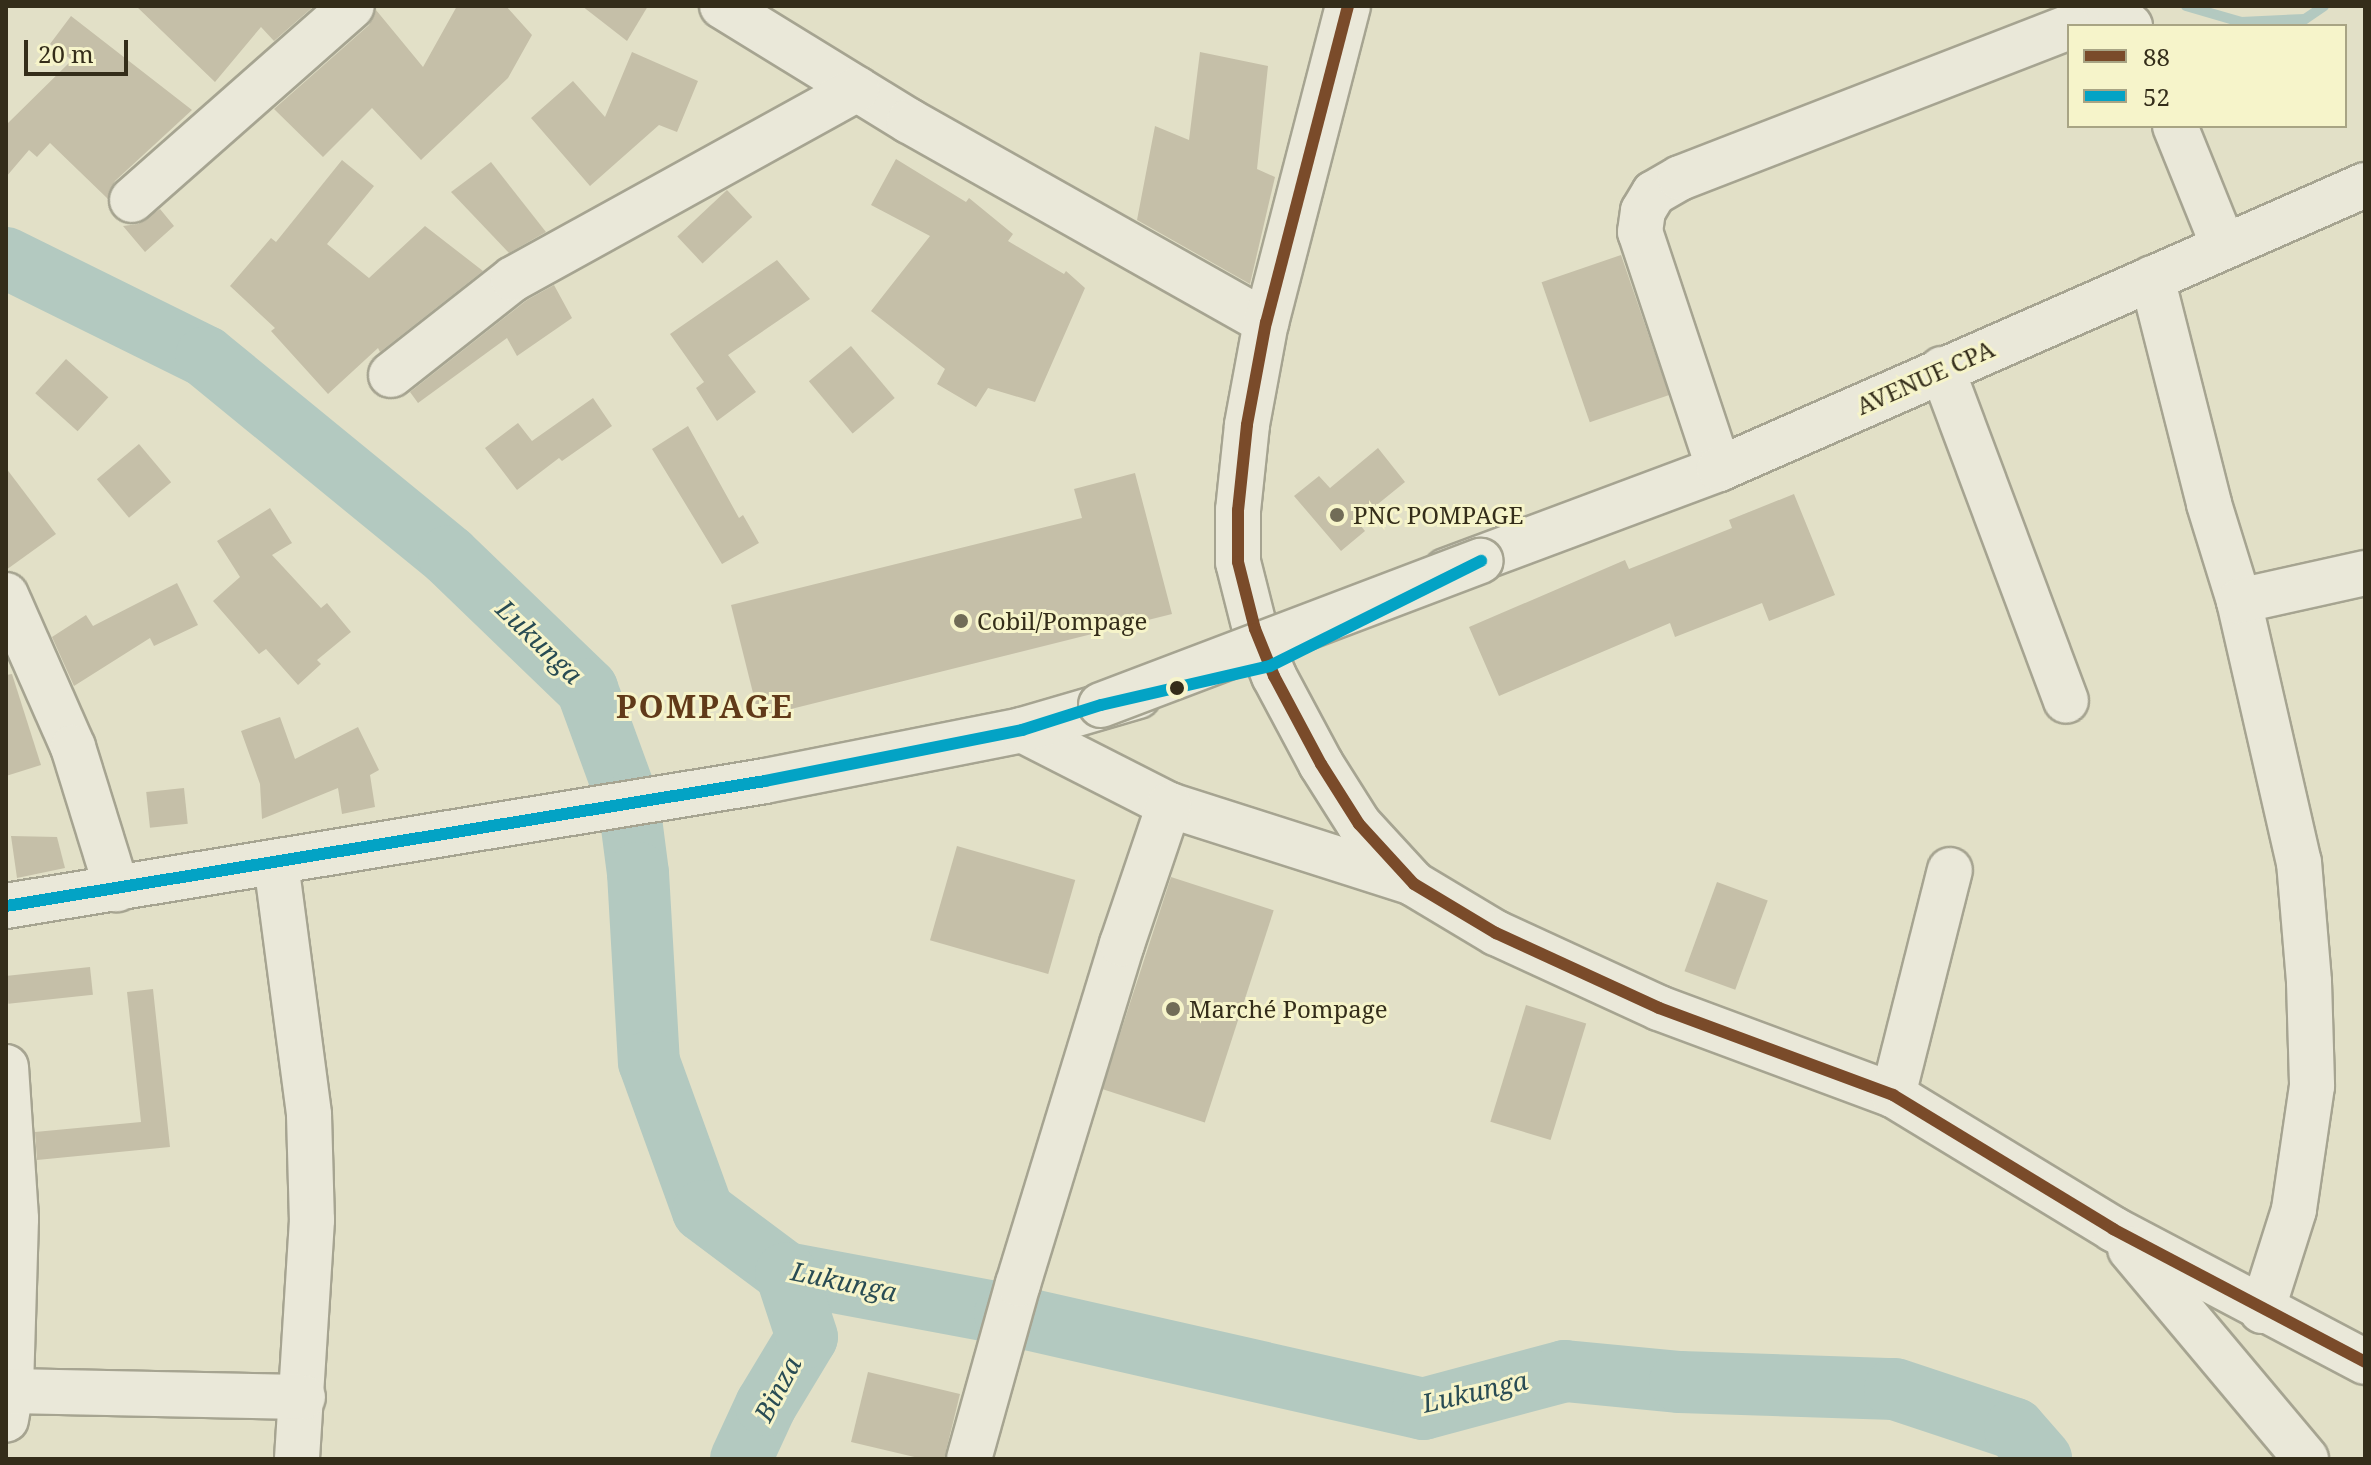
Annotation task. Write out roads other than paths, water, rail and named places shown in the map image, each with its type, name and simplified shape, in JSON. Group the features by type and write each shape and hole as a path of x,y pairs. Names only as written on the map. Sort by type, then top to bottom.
{"street":[{"path":"132,200 352,6"},
{"path":"722,6 857,89 1266,322"},
{"path":"1348,6 1266,322 1247,425 1238,510 1238,562 1263,647 1321,764 1359,824 1414,884"},
{"path":"2077,24 2104,16 2120,18 2128,24"},
{"path":"1719,469 1640,232 1643,211 1654,193 1680,178 2067,27"},
{"path":"391,375 513,279 857,89"},
{"path":"2176,128 2223,245"},
{"name":"AVENUE CPA","path":"1481,561 1719,469 2365,185"},
{"path":"2152,278 2209,504 2239,601 2299,862 2310,997 2312,1086 2294,1210 2262,1311"},
{"path":"1942,369 2066,701"},
{"path":"6,906 765,781 1022,730 1263,647 1481,561"},
{"path":"1101,705 1481,561"},
{"path":"2239,601 2365,573"},
{"path":"6,595 73,747 117,889"},
{"path":"1022,730 1169,805 1414,884 1496,933 1659,1008 1893,1095 2113,1229 2262,1311 2365,1362"},
{"path":"969,1459 1018,1284 1122,944 1169,805"},
{"path":"276,863 309,1115 312,1220 297,1459"},
{"path":"1893,1095 1950,870"},
{"path":"6,1067 16,1219 8,1406 303,1397"},
{"path":"2113,1229 2306,1459"}],"waterway":[{"path":"2186,6 2241,22 2305,19 2324,6"},
{"name":"Lukunga","path":"6,258 206,357 449,556 587,689 629,804 638,873 649,1062 703,1211 786,1273 1005,1314 1423,1409 1565,1371 1680,1382 1895,1389 2015,1429 2041,1459"},
{"name":"Binza","path":"741,1459 766,1405 807,1337 786,1273"}],"place":[{"name":"PNC POMPAGE","path":"1337,515"},
{"name":"Cobil/Pompage","path":"961,621"},
{"name":"Marché Pompage","path":"1173,1009"}],"district":[{"name":"POMPAGE","path":"705,706"}]}
